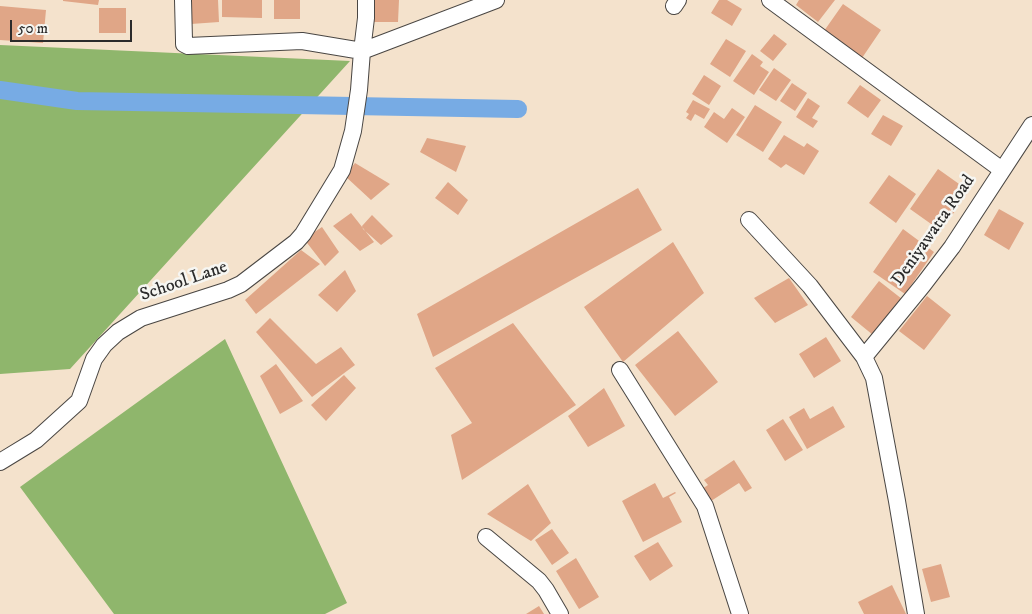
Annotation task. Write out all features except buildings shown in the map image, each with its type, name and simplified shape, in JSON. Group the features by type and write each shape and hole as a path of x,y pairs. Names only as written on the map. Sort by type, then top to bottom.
{"street":[{"path":"184,0 184,44 188,46 302,41 362,51 496,0"},
{"name":"School Lane","path":"0,462 36,440 79,401 94,360 104,345 118,332 140,318 202,299 241,284 296,242 303,234 342,170 353,131 359,90 366,0"},
{"path":"770,0 1002,170"},
{"name":"Deniyawatta Road","path":"864,357 952,247 1032,125"},
{"path":"750,220 810,286 864,357 874,378 916,614"},
{"path":"620,370 705,506 740,614"},
{"path":"486,537 539,581 560,614"}],"green space":[{"path":"0,45 350,61 70,369 0,374"},
{"path":"225,339 347,603 325,614 114,614 20,487"}],"waterway":[{"path":"0,90 77,101 518,109"}]}
